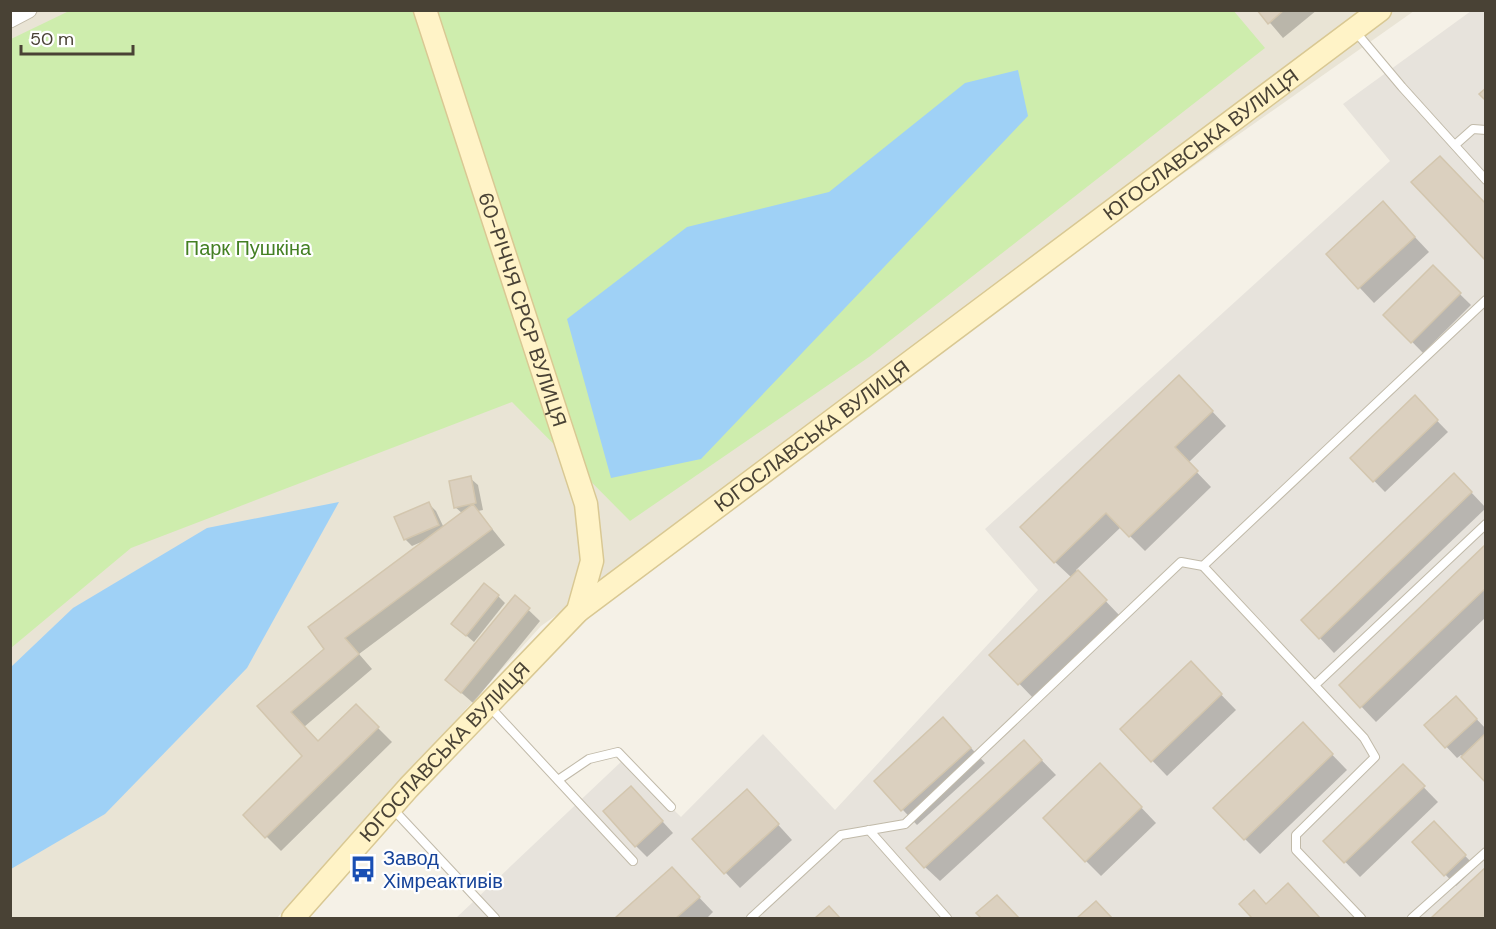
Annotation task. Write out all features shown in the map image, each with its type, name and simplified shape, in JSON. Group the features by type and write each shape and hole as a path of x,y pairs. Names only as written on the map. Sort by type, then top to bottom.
{"main road":[{"name":"60-РІЧЧЯ СРСР ВУЛИЦЯ","path":"425,10 586,504 592,561 578,611"},
{"name":"ЮГОСЛАВСЬКА ВУЛИЦЯ","path":"293,918 392,807 578,611 1376,12"}],"street":[{"path":"10,20 29,10"}],"lane":[{"path":"1354,30 1485,180"},
{"path":"1455,145 1473,129 1485,130"},
{"path":"1203,566 1485,300"},
{"path":"1314,685 1485,524"},
{"path":"752,918 841,835 905,824 1181,562 1203,566 1364,738 1375,757 1296,835 1296,850 1361,918"},
{"path":"488,705 633,861"},
{"path":"558,780 589,759 618,752 670,807"},
{"path":"392,807 495,918"},
{"path":"869,830 947,918"},
{"path":"1412,918 1485,852"}],"shaded area":[{"name":"Парк Пушкіна","path":"10,11 1414,11 541,626 277,918 11,918"},
{"path":"1471,11 1485,11 1485,918 456,918 623,760 681,817 763,734 835,810 1038,590 985,529 1390,161 1343,104"}],"green space":[{"name":"Парк Пушкіна","path":"1233,10 1265,48 869,357 630,521 512,402 131,548 11,648 11,39 69,11"}],"water":[{"path":"1018,70 1028,116 701,459 611,478 567,319 687,227 829,192 965,83"},
{"path":"339,502 247,668 105,814 11,869 11,667 73,608 207,528"}],"building":[{"path":"1257,10 1284,10 1268,24"},
{"path":"1486,88 1486,101 1479,94"},
{"path":"1440,156 1486,204 1486,261 1411,182"},
{"path":"1383,201 1415,237 1358,289 1326,254"},
{"path":"1433,265 1461,293 1411,343 1383,315"},
{"path":"1179,375 1213,411 1175,447 1198,471 1129,537 1106,513 1054,563 1020,527"},
{"path":"1415,395 1438,420 1373,482 1350,458"},
{"path":"1454,473 1472,492 1319,639 1301,620"},
{"path":"471,476 476,503 454,508 449,481"},
{"path":"429,502 439,525 404,540 394,517"},
{"path":"473,504 492,529 345,638 359,654 291,712 318,741 356,704 379,727 265,838 243,815 302,756 257,706 324,649 308,627"},
{"path":"1486,544 1486,588 1360,708 1339,685"},
{"path":"1078,570 1107,600 1018,685 989,655"},
{"path":"484,583 499,595 466,636 451,624"},
{"path":"515,595 530,608 461,693 445,680"},
{"path":"1191,661 1222,694 1151,762 1120,729"},
{"path":"1456,696 1477,719 1445,748 1424,725"},
{"path":"943,717 971,748 901,811 874,781"},
{"path":"1303,722 1333,754 1244,840 1213,808"},
{"path":"1486,733 1486,783 1461,757"},
{"path":"1024,740 1042,760 924,868 906,848"},
{"path":"1100,763 1142,807 1085,862 1043,818"},
{"path":"1403,764 1425,786 1344,863 1323,841"},
{"path":"631,786 663,821 635,847 603,811"},
{"path":"747,789 779,824 724,874 692,839"},
{"path":"1434,821 1466,855 1444,876 1412,842"},
{"path":"672,867 700,897 676,918 615,918"},
{"path":"1486,867 1486,918 1431,918"},
{"path":"1288,883 1320,918 1250,918 1239,904 1254,890 1266,904"},
{"path":"997,895 1019,918 981,918 976,913"},
{"path":"1096,901 1112,918 1077,918"},
{"path":"829,906 840,918 815,918"}],"place":[{"name":"Завод Хімреактивів","path":"363,869"}]}
